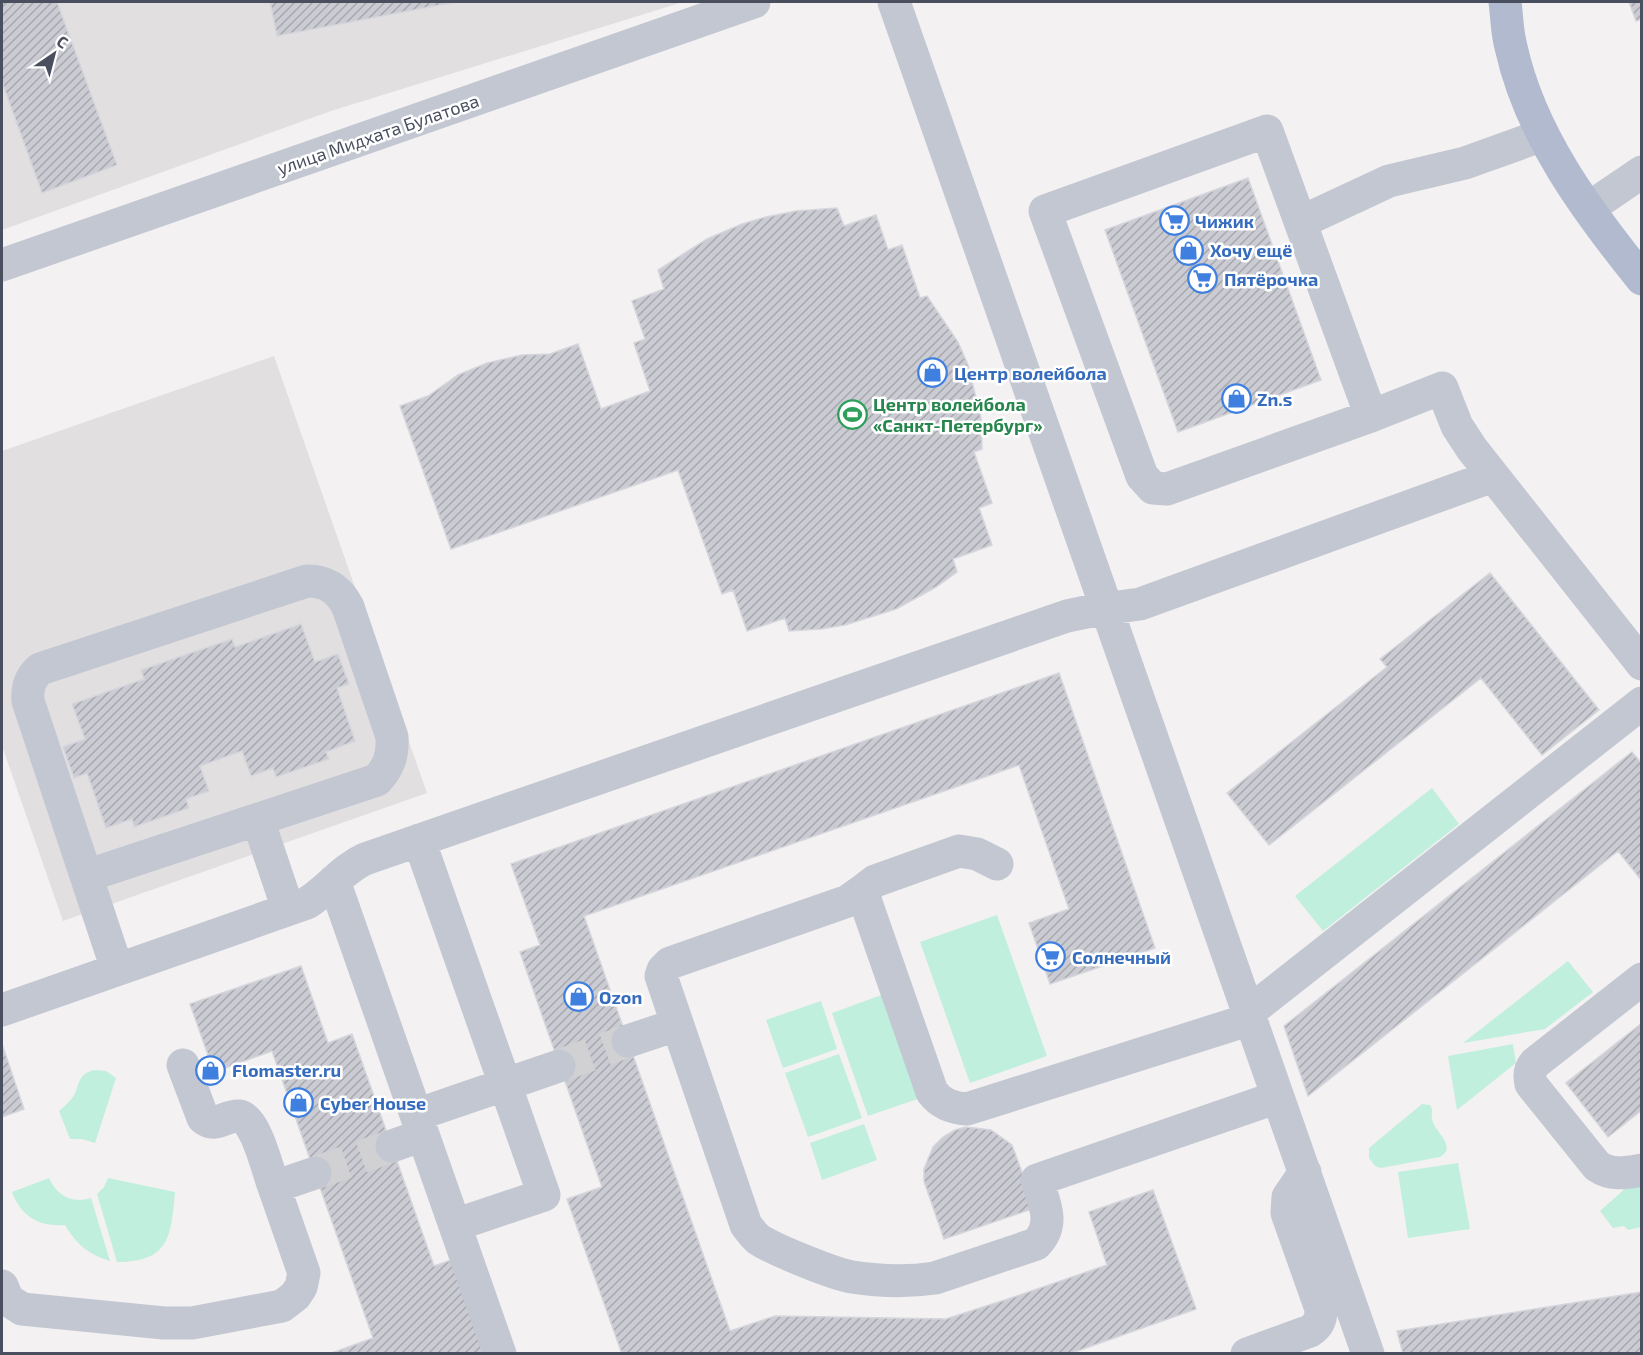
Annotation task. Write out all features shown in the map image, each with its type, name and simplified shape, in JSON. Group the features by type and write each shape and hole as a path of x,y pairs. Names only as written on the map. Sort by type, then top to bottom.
{"main road":[{"path":"1505,2 1510,46 1526,98 1543,135 1589,208 1641,279"}],"street":[{"name":"улица Мидхата Булатова","path":"2,265 754,2"},
{"path":"894,2 1368,1353"},
{"path":"1371,416 1267,131 1045,211 1142,476 1153,488 1167,489 1371,416 1442,388 1457,426 1493,476 1641,664"},
{"path":"1301,222 1389,181 1465,164 1543,135"},
{"path":"1589,208 1641,172"},
{"path":"2,1010 307,903 351,866 362,860 1067,616 1140,604 1493,476"},
{"path":"86,876 377,780 386,771 393,748 392,737 348,607 337,590 327,583 307,581 40,669 33,676 27,692 28,701 86,876 117,969"},
{"path":"862,891 932,1092 945,1104 967,1109 1250,1016 1641,703"},
{"path":"258,820 288,909"},
{"path":"419,840 544,1195 455,1226"},
{"path":"997,864 977,854 959,851 875,881 848,901 666,966 661,976 662,983 676,1025 746,1225 759,1240 834,1272 854,1277 919,1280 942,1276 1036,1244 1042,1238 1048,1222 1048,1212 1032,1182 1278,1097"},
{"path":"334,882 500,1353"},
{"path":"1641,979 1535,1063 1531,1067 1529,1078 1597,1166 1607,1172 1617,1174 1641,1170"},
{"path":"628,1041 676,1025"},
{"path":"2,1286 8,1300 22,1309 164,1323 192,1323 282,1306 295,1296 301,1287 304,1273 250,1123 241,1116 216,1123 203,1118 183,1065"},
{"path":"392,1146 420,1125 505,1084 559,1066"},
{"path":"1247,1353 1310,1331 1321,1317 1321,1309 1287,1213 1288,1197 1305,1172"},
{"path":"274,1187 315,1173"}],"shaded area":[{"path":"2,2 683,2 331,111 2,230"},
{"path":"274,356 427,793 63,921 2,746 2,451"}],"green space":[{"path":"1432,788 1459,824 1323,931 1295,896"},
{"path":"997,915 1047,1056 970,1083 920,942"},
{"path":"1568,961 1593,992 1545,1029 1463,1043"},
{"path":"887,993 923,1097 868,1116 832,1013"},
{"path":"821,1001 837,1049 783,1068 766,1020"},
{"path":"1513,1044 1516,1063 1457,1110 1448,1056"},
{"path":"839,1054 862,1118 808,1137 785,1073"},
{"path":"95,1070 106,1071 116,1078 95,1143 82,1139 70,1139 59,1111 73,1097 82,1077"},
{"path":"1422,1104 1431,1107 1434,1124 1446,1144 1445,1153 1440,1157 1381,1168 1375,1166 1369,1158 1369,1148"},
{"path":"864,1124 877,1160 822,1180 810,1143"},
{"path":"1458,1163 1470,1229 1408,1238 1398,1172"},
{"path":"49,1178 56,1190 66,1197 78,1200 91,1198 110,1261 84,1248 65,1225 47,1224 32,1219 21,1208 12,1192"},
{"path":"108,1178 175,1192 169,1233 158,1251 148,1257 135,1261 117,1262 97,1194 104,1187"},
{"path":"1641,1184 1641,1227 1628,1230 1624,1226 1613,1228 1600,1211 1628,1186"}],"building":[{"path":"2,2 57,2 117,165 42,193 2,82"},
{"path":"270,2 456,2 277,36"},
{"path":"1629,2 1642,2 1642,19 1636,21"},
{"path":"1248,178 1321,380 1178,432 1105,230"},
{"path":"837,208 844,226 876,215 888,250 902,245 920,298 927,296 958,342 968,365 981,418 982,449 974,452 992,503 979,508 992,545 953,559 957,572 936,587 896,609 845,625 789,631 785,618 747,631 733,590 722,594 678,470 451,549 400,406 428,396 458,375 487,363 522,355 550,354 578,344 601,409 650,391 634,343 645,339 632,301 664,289 658,270 707,239 742,224 796,211"},
{"path":"1490,573 1599,710 1542,755 1481,678 1269,845 1227,793 1387,667 1380,659"},
{"path":"301,624 315,662 338,654 349,684 337,688 355,741 326,752 329,759 276,777 273,768 251,776 242,751 200,766 209,791 186,799 189,808 134,827 132,819 106,828 87,773 74,778 63,747 85,739 72,704 144,679 141,670 232,639 235,647"},
{"path":"1059,673 1155,948 1050,984 1029,923 1069,909 1019,765 584,916 730,1331 775,1316 946,1319 1014,1297 1107,1265 1089,1212 1153,1190 1196,1309 1069,1354 622,1354 567,1199 602,1187 520,952 540,945 511,864"},
{"path":"1632,752 1642,764 1642,881 1618,851 1308,1096 1284,1026"},
{"path":"301,966 328,1043 352,1034 434,1266 460,1257 494,1354 329,1354 373,1338 272,1051 214,1072 190,1004"},
{"path":"1642,1023 1642,1110 1608,1137 1566,1083"},
{"path":"2,1044 24,1109 2,1117"},
{"path":"966,1127 991,1130 1012,1145 1035,1208 944,1239 924,1181 924,1169 933,1147 943,1137"},
{"path":"1642,1292 1642,1354 1403,1354 1397,1331"}],"tunnel":[{"path":"559,1066 628,1041"},
{"path":"315,1173 392,1146"}],"place":[{"name":"Чижик","path":"1174,221"},
{"name":"Хочу ещё","path":"1189,250"},
{"name":"Пятёрочка","path":"1203,279"},
{"name":"Центр волейбола","path":"933,373"},
{"name":"Zn.s","path":"1236,399"},
{"name":"Центр волейбола «Санкт-Петербург»","path":"852,414"},
{"name":"Солнечный","path":"1051,957"},
{"name":"Ozon","path":"578,997"},
{"name":"Flomaster.ru","path":"211,1070"},
{"name":"Cyber House","path":"299,1103"}]}
